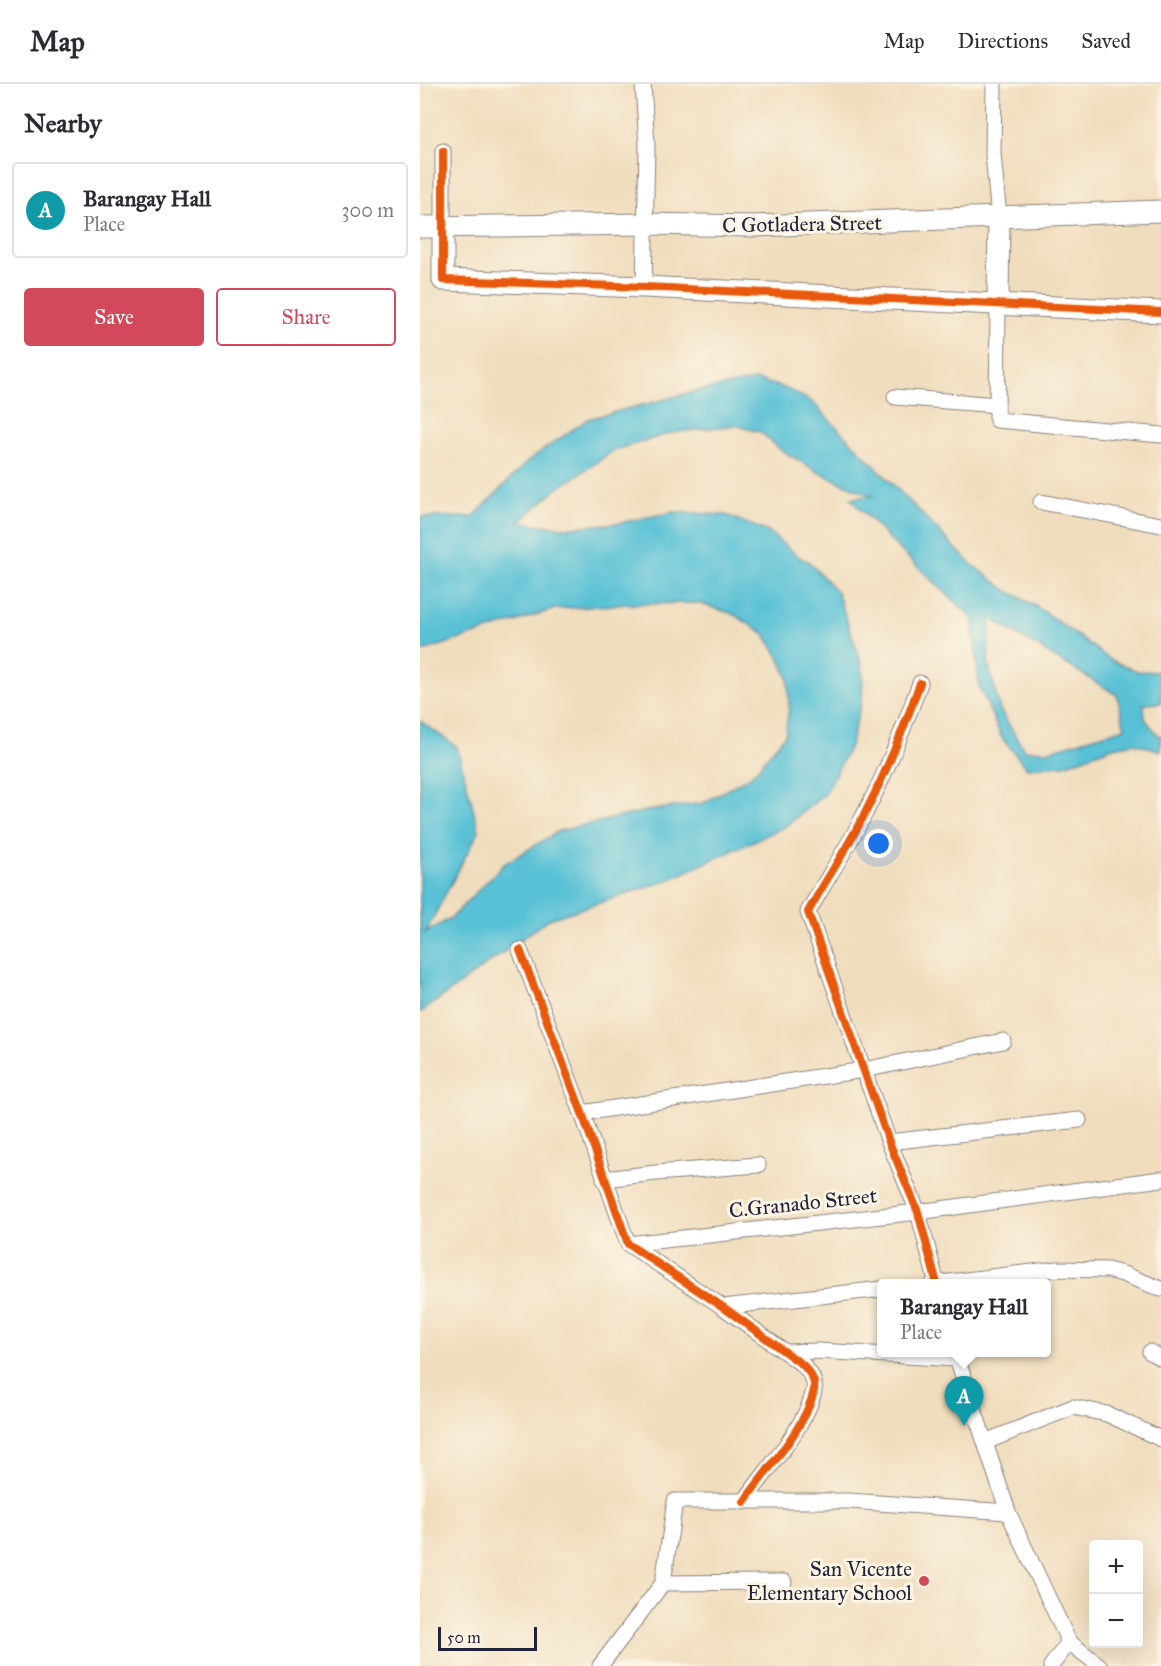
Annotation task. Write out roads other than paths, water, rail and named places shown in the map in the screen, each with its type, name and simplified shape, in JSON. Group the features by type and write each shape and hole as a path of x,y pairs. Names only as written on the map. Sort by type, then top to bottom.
{"street":[{"path":"643,84 647,146 644,287"},
{"path":"994,84 993,154 999,218 997,413"},
{"path":"443,151 443,280 644,287 1161,312"},
{"name":"C Gotladera Street","path":"420,227 645,224 764,226 1161,212"},
{"path":"895,397 1161,435"},
{"path":"1041,502 1161,525"},
{"path":"920,683 905,725 856,830 808,912 889,1142 918,1212 935,1279"},
{"path":"520,950 582,1113 628,1244 723,1307 786,1352 812,1374"},
{"path":"582,1113 864,1070 1003,1041"},
{"path":"889,1142 1079,1120"},
{"path":"604,1179 758,1165"},
{"name":"C.Granado Street","path":"628,1244 918,1212 1161,1179"},
{"path":"971,1279 1057,1269 1107,1270 1161,1289"},
{"path":"723,1307 877,1290"},
{"path":"744,1502 804,1416 814,1388 812,1374 818,1351"},
{"path":"786,1352 877,1353"},
{"path":"956,1357 1008,1512 1069,1642 1100,1666"},
{"path":"985,1442 1073,1407 1107,1414 1161,1439"},
{"path":"603,1665 663,1583 675,1501 870,1502 1008,1512"},
{"path":"663,1583 784,1582"},
{"path":"1051,1666 1069,1642"}],"water":[{"path":"757,380 785,388 811,401 970,563 1111,660 1137,671 1161,672 1161,703 1144,704 1145,719 1158,735 1161,735 1161,751 1134,743 1113,747 1064,765 1027,768 1002,738 979,686 972,618 897,547 850,498 872,496 820,473 781,450 760,432 735,425 671,433 615,450 557,489 519,522 564,528 619,523 673,512 726,515 768,532 802,559 808,561 837,592 861,662 863,679 862,699 850,746 825,794 784,827 666,881 549,919 420,1013 420,721 457,747 479,831 425,933 451,918 504,864 559,831 646,811 704,803 752,775 785,735 789,707 788,678 778,655 764,633 733,614 698,603 630,604 555,609 420,652 420,517 473,517 530,459 588,419 697,391","holes":["990,618 1117,695 1125,728 1047,751 1024,750 1000,710 988,663"]}],"place":[{"name":"Barangay Hall","path":"964,1426"},
{"name":"San Vicente Elementary School","path":"924,1581"}]}
